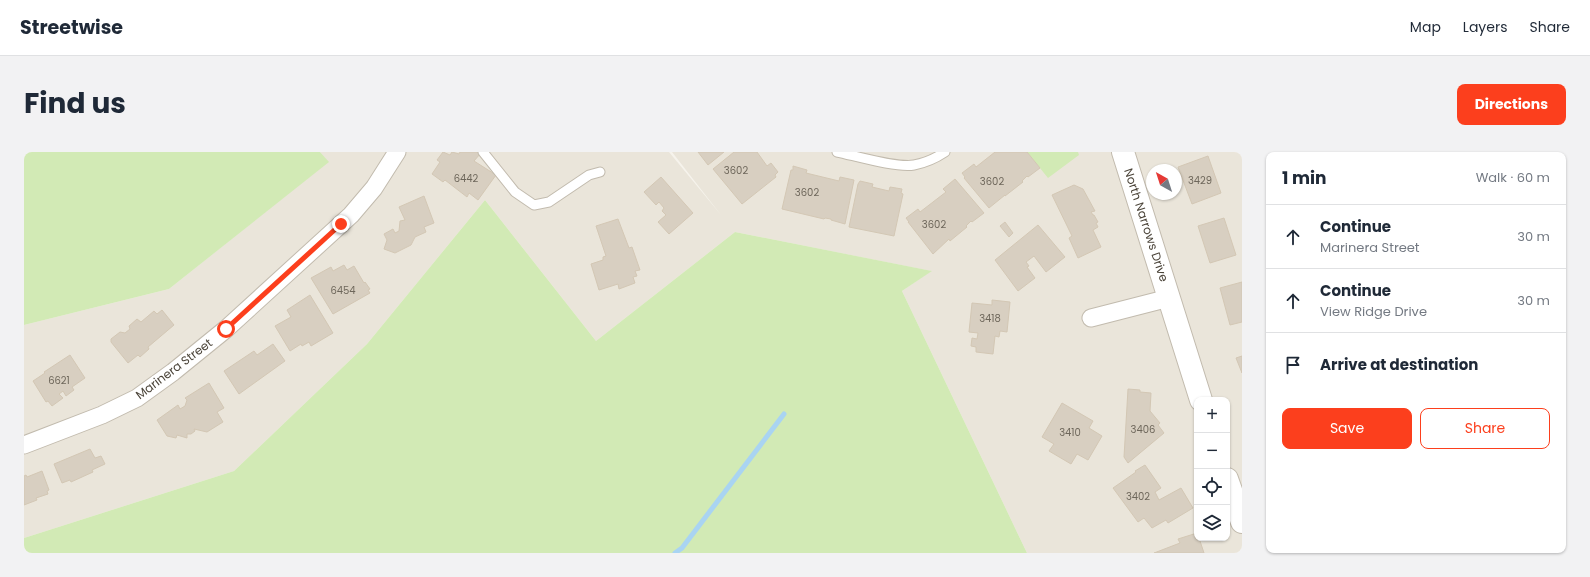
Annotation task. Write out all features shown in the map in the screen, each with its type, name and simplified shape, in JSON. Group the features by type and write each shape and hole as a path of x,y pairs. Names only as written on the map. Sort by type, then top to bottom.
{"street":[{"name":"Marinera Street","path":"24,445 102,414 137,398 173,372 226,329 351,215 374,188 397,152"},
{"name":"North Narrows Drive","path":"1123,152 1200,397"},
{"name":"North Narrows Drive","path":"1091,318 1169,298"},
{"path":"1230,488 1242,522"}],"lane":[{"path":"483,152 515,192 534,205 549,202 589,175 600,172"},
{"path":"837,152 899,164 914,165 936,158 946,152"}],"shaded area":[{"path":"320,152 669,152 721,215 672,152 1242,152 1242,553 1027,553 902,291 931,271 735,232 596,341 485,200 367,344 234,471 24,538 24,325 169,289 328,162"}],"green space":[{"path":"24,152 320,152 329,162 169,289 24,325"},
{"path":"1027,152 1078,152 1079,155 1048,178"},
{"path":"485,200 596,341 735,232 932,271 902,291 1027,553 24,553 24,538 234,471 367,344"}],"building":[{"path":"443,152 450,155 452,152 459,154 460,152 478,152 480,154 474,161 496,175 478,200 469,193 467,197 445,180 443,182 432,174 440,162 437,160"},
{"path":"698,152 724,152 708,165"},
{"path":"734,152 757,152 767,166 771,163 778,172 775,175 776,177 742,204 713,169"},
{"path":"995,152 1027,152 1040,168 1028,177 1027,176 1022,181 1023,182 989,208 964,178 965,177 962,173 974,164 976,167"},
{"path":"1208,156 1221,193 1192,204 1182,178 1182,166"},
{"path":"793,166 807,170 806,173 839,181 840,177 854,180 845,224 831,219 824,219 782,209"},
{"path":"661,177 693,213 669,234 658,222 666,215 662,211 664,208 659,202 656,205 644,192"},
{"path":"955,179 984,213 972,222 971,221 966,226 967,227 950,241 949,239 933,254 906,218 918,209 920,212 946,192 943,189"},
{"path":"860,181 873,184 872,187 889,191 890,187 902,189 901,193 903,194 894,236 849,227 858,184"},
{"path":"1074,185 1083,189 1095,211 1091,212 1098,222 1096,223 1098,227 1093,230 1101,247 1078,258 1069,238 1072,236 1052,195"},
{"path":"424,196 434,223 424,227 426,232 415,237 411,245 395,253 384,249 387,240 384,234 393,229 395,233 399,231 400,221 405,220 399,207"},
{"path":"1224,218 1236,255 1210,263 1198,226"},
{"path":"618,219 629,248 632,247 640,270 635,271 637,276 633,277 635,283 619,289 618,284 599,290 591,264 603,260 603,257 606,256 596,226"},
{"path":"1005,222 1013,233 1009,237 1000,226"},
{"path":"1038,225 1065,257 1046,272 1034,256 1026,262 1029,266 1027,267 1035,278 1018,291 995,260"},
{"path":"344,265 347,270 354,266 364,283 365,282 370,289 368,290 370,293 333,314 311,278 331,267 333,271"},
{"path":"1242,282 1242,322 1230,325 1220,288"},
{"path":"310,295 333,333 311,346 309,342 302,346 301,344 290,351 275,326 291,317 287,310"},
{"path":"992,300 1010,302 1007,332 1000,331 999,337 995,336 993,354 976,352 976,347 971,346 972,338 977,339 978,333 969,332 972,303 992,305"},
{"path":"162,310 174,325 148,347 149,349 140,357 138,355 128,363 111,342 111,339 120,332 125,333 130,329 129,326 137,319 141,322 154,311 157,314"},
{"path":"273,344 285,361 239,394 224,371 254,351 257,355"},
{"path":"70,355 85,378 72,387 74,390 66,396 63,391 59,394 63,398 52,406 48,401 46,402 33,381"},
{"path":"1242,356 1242,373 1236,358"},
{"path":"209,383 224,408 217,412 223,422 207,432 194,429 195,431 191,434 187,434 187,438 177,435 176,438 167,436 157,420 178,405 180,409 185,406 187,400 185,398"},
{"path":"1128,389 1151,393 1150,411 1160,423 1158,425 1164,433 1128,463 1124,457"},
{"path":"1062,403 1093,421 1089,428 1102,436 1088,460 1077,454 1071,464 1049,451 1054,444 1042,437"},
{"path":"90,449 95,458 101,456 105,464 92,470 93,472 71,482 70,480 62,483 54,464"},
{"path":"1145,465 1161,488 1155,492 1159,500 1181,488 1193,508 1168,523 1166,520 1152,528 1144,518 1138,522 1113,488"},
{"path":"42,471 49,490 47,491 48,494 36,498 37,500 24,505 24,476 26,475 27,477"},
{"path":"1194,534 1194,541 1200,541 1204,553 1154,553 1180,543 1178,539"}],"waterway":[{"path":"675,553 682,548 784,414"}],"route":[{"path":"226,329 341,224"}]}
